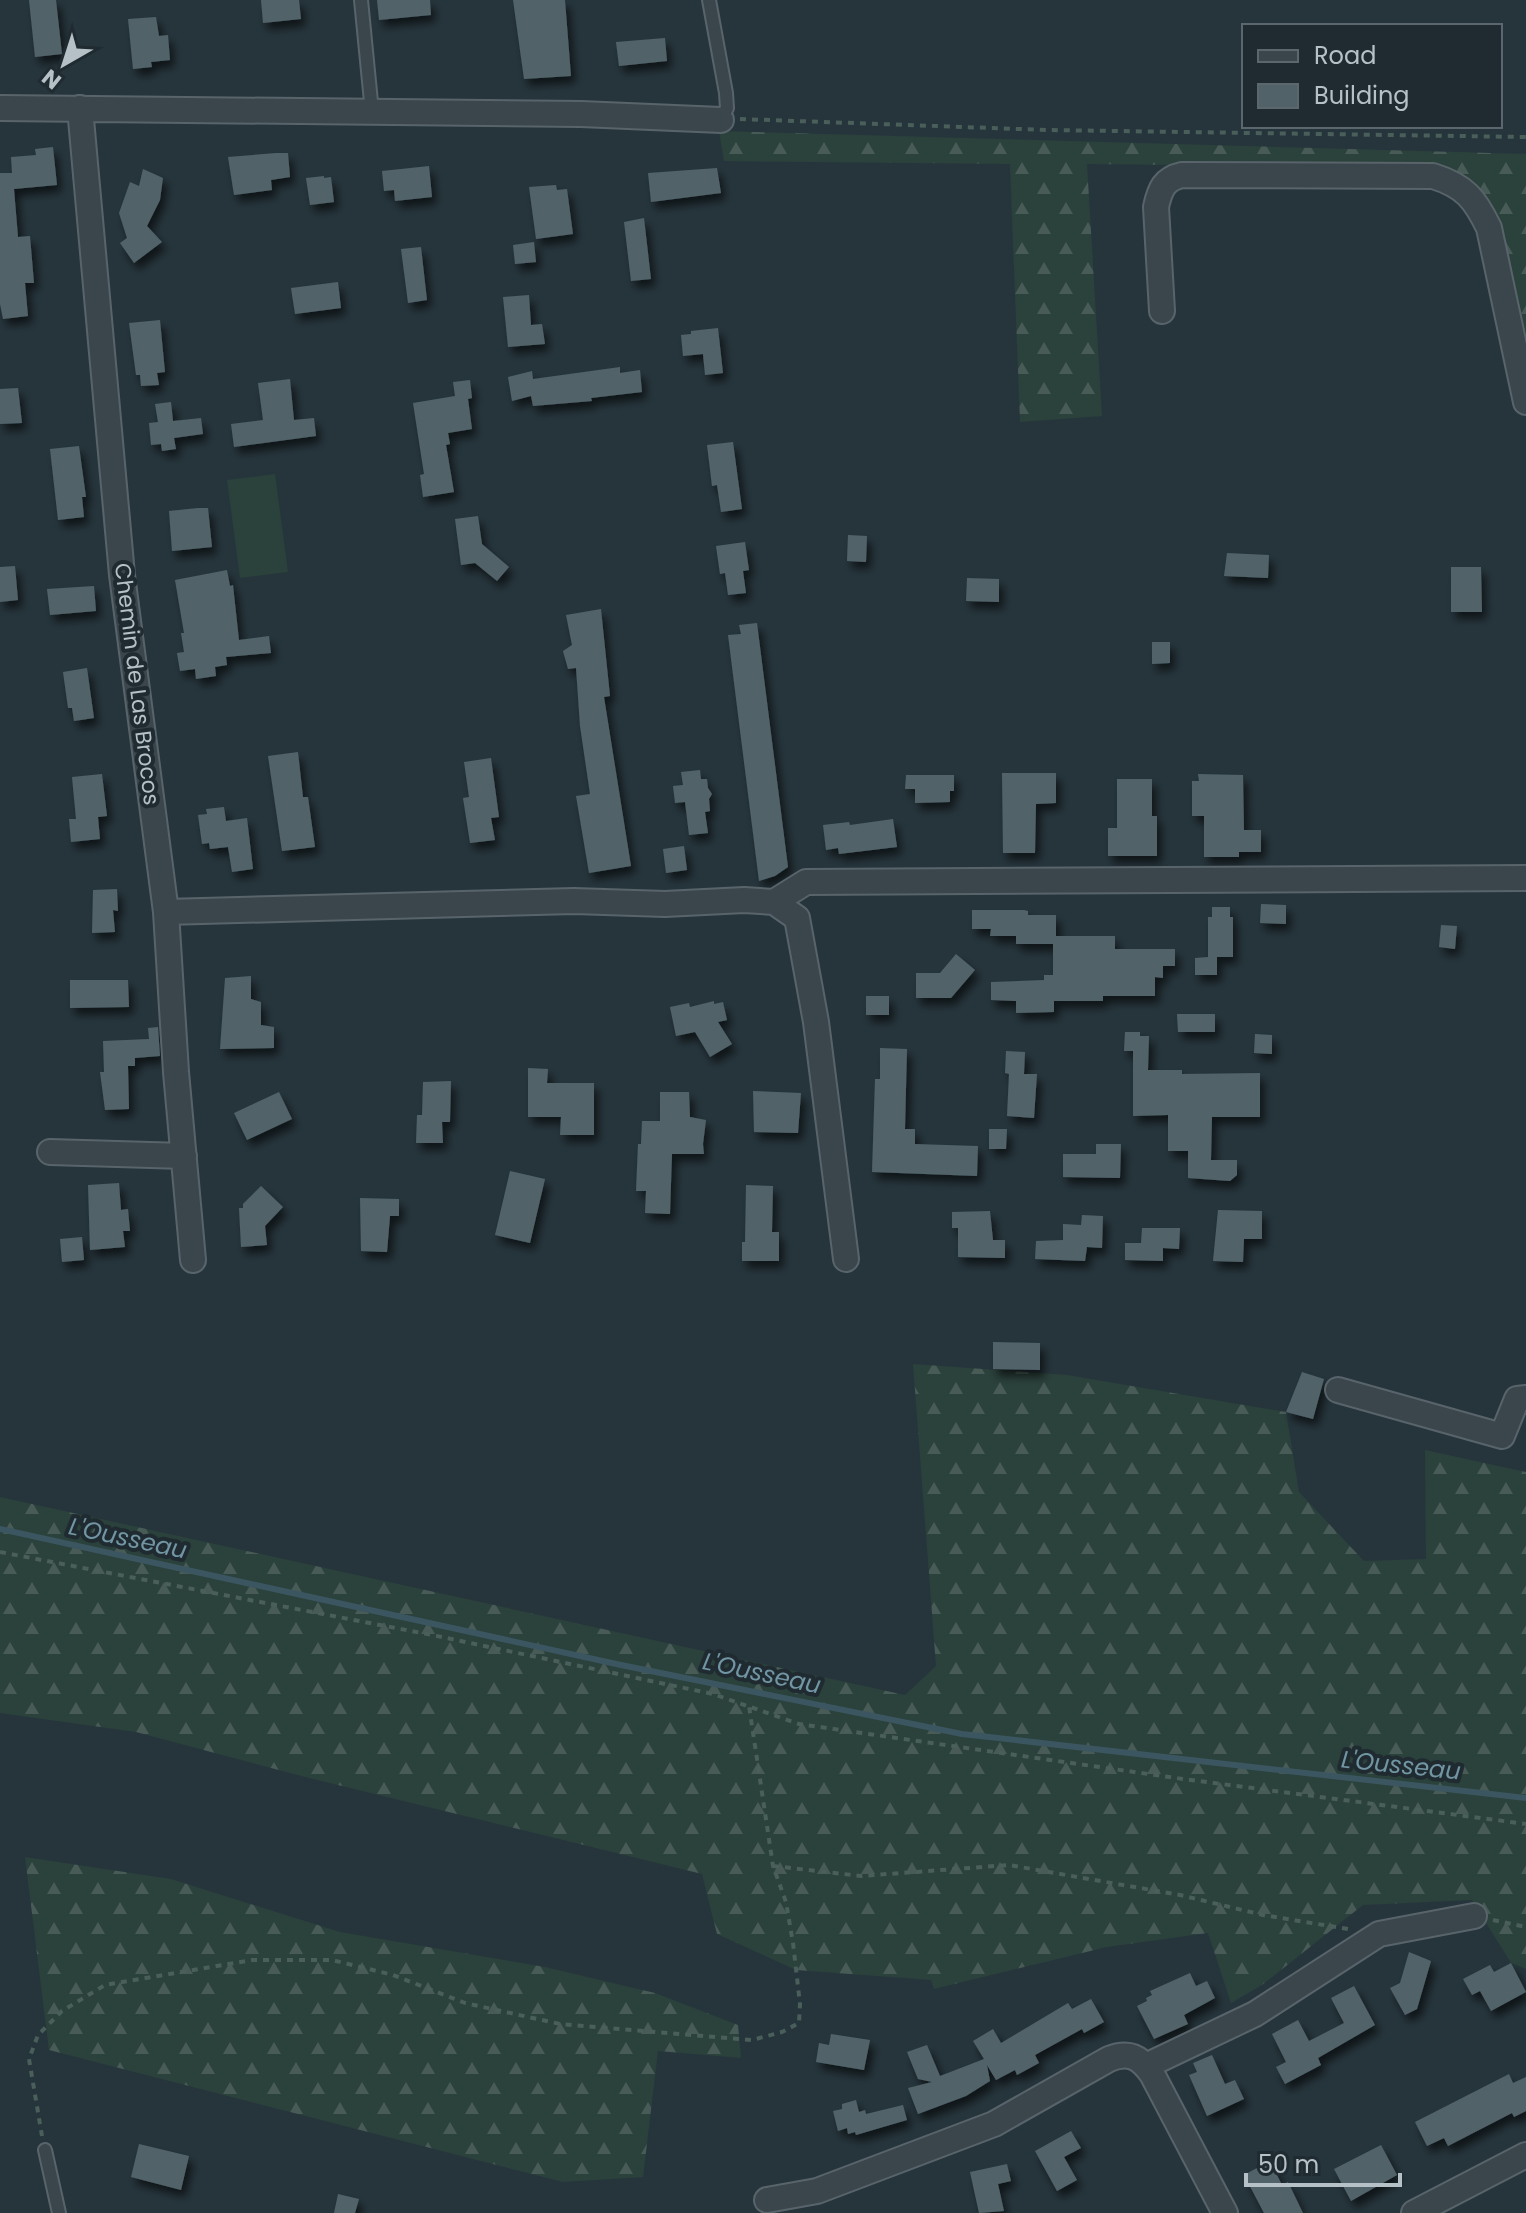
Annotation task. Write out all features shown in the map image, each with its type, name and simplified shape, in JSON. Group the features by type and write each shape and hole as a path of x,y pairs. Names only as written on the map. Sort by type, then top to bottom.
{"street":[{"path":"0,108 581,114 721,120"},
{"name":"Chemin de Las Brocos","path":"80,108 88,168 122,575 166,912 193,1260"},
{"path":"1162,311 1156,207 1159,192 1171,177 1433,176 1452,182 1466,192 1489,228 1526,402"},
{"path":"774,902 806,882 1526,878"},
{"path":"166,912 574,901 665,904 744,900 774,902 797,918 816,1022 846,1259"},
{"path":"50,1152 184,1156"},
{"path":"1338,1390 1502,1436 1517,1399 1526,1398"},
{"path":"1146,2066 1255,2014 1379,1934 1474,1916"},
{"path":"767,2200 817,2191 994,2124 1119,2055 1133,2056 1146,2066 1225,2213"},
{"path":"1414,2213 1526,2155"}],"lane":[{"path":"361,0 372,112"},
{"path":"709,0 726,93 727,108 721,120"},
{"path":"45,2150 59,2213"}],"path":[{"path":"751,118 1047,130 1526,137"},
{"path":"0,1552 713,1694 799,1724 1526,1824"},
{"path":"45,2150 29,2059 38,2035 62,2011 105,1985 252,1960 332,1960 393,1975 465,2003 560,2024 752,2040 782,2032 799,2023 800,2004 786,1902 773,1866 749,1706"},
{"path":"773,1866 861,1876 1009,1865 1180,1895 1263,1915 1379,1934"},
{"path":"1474,1916 1526,1927"}],"green space":[{"path":"719,131 1526,154 1526,358 1478,190 1463,176 1446,168 1087,164 1102,416 1020,422 1010,164 724,161"},
{"path":"275,474 288,572 240,578 227,480"},
{"path":"913,1364 1067,1375 1286,1412 1299,1492 1364,1561 1426,1559 1425,1450 1526,1472 1526,1969 1511,1963 1472,1900 1363,1905 1262,1985 1231,2003 1208,1933 1107,1947 934,1989 931,1980 796,1970 717,1934 702,1874 309,1778 136,1732 0,1713 0,1497 905,1695 936,1666"},
{"path":"25,1857 171,1879 340,1932 545,1967 655,1993 738,2025 741,2058 658,2051 643,2177 563,2182 49,2050"}],"building":[{"path":"29,0 56,0 62,54 35,57"},
{"path":"261,0 299,0 301,19 263,23"},
{"path":"377,0 430,0 431,15 379,20"},
{"path":"513,0 565,0 571,76 524,79"},
{"path":"156,17 159,36 168,35 170,60 151,62 152,67 133,69 128,19"},
{"path":"665,38 667,61 619,66 616,42"},
{"path":"53,147 57,185 14,189 18,237 30,236 34,283 25,283 28,316 3,319 0,304 0,173 12,173 11,157 36,155 35,149"},
{"path":"288,153 290,177 271,180 272,190 234,195 228,157"},
{"path":"429,166 432,197 395,201 394,190 384,191 382,171"},
{"path":"717,168 721,193 651,202 648,173"},
{"path":"143,169 163,178 160,200 147,226 162,242 134,263 120,243 127,238 119,213 130,182 139,186"},
{"path":"331,177 334,202 310,205 306,178"},
{"path":"556,185 557,190 567,189 573,234 536,239 529,187"},
{"path":"644,218 651,279 631,281 624,222"},
{"path":"534,242 536,262 515,264 513,245"},
{"path":"421,247 427,300 408,303 401,249"},
{"path":"338,282 341,308 295,314 291,288"},
{"path":"529,295 531,325 542,324 545,344 508,347 503,297"},
{"path":"160,320 165,372 157,373 159,385 141,386 140,375 136,375 129,323"},
{"path":"718,328 723,373 705,375 703,354 683,356 681,335"},
{"path":"620,367 620,373 640,370 642,392 591,398 592,401 533,406 531,396 512,401 508,377 532,371 533,379"},
{"path":"290,379 294,420 314,418 316,436 234,447 231,424 263,420 258,383"},
{"path":"470,380 472,398 468,399 472,429 448,433 450,444 446,445 454,492 423,497 420,475 424,474 413,403 455,396 453,382"},
{"path":"18,388 22,423 0,424 0,389"},
{"path":"171,402 173,421 201,418 203,434 174,438 176,449 162,451 161,444 151,445 149,423 158,422 155,404"},
{"path":"733,442 742,509 721,512 717,485 712,486 707,445"},
{"path":"79,446 86,497 82,497 84,517 58,520 50,449"},
{"path":"208,508 212,547 172,551 169,511"},
{"path":"478,516 482,544 509,567 497,581 475,563 461,565 455,519"},
{"path":"848,535 867,536 866,562 847,561"},
{"path":"745,542 749,570 743,571 746,593 728,595 725,573 720,574 716,546"},
{"path":"1227,553 1269,555 1268,578 1224,576"},
{"path":"15,566 18,600 0,602 0,567"},
{"path":"1451,567 1481,567 1482,612 1451,612"},
{"path":"227,570 230,586 233,585 239,640 269,636 271,653 226,657 227,665 215,667 216,676 196,679 195,669 180,671 177,653 184,652 181,633 184,633 175,580"},
{"path":"967,578 999,579 999,602 966,601"},
{"path":"94,586 96,611 50,615 47,589"},
{"path":"601,609 610,696 604,697 631,866 589,873 576,796 590,794 580,726 576,668 568,669 563,651 572,645 566,615"},
{"path":"757,623 788,867 775,876 759,881 728,635 741,634 739,625"},
{"path":"1152,642 1170,642 1170,663 1152,664"},
{"path":"87,668 94,718 74,721 72,708 68,708 63,672"},
{"path":"298,752 303,797 308,797 315,847 282,851 268,756"},
{"path":"491,758 499,817 491,818 495,840 470,843 463,798 469,797 464,762"},
{"path":"700,770 701,779 707,779 712,794 710,811 705,812 708,833 689,835 685,802 675,803 673,786 683,785 681,772"},
{"path":"1002,773 1056,773 1056,803 1036,804 1035,853 1003,853"},
{"path":"102,774 107,816 98,817 100,839 71,842 69,819 76,819 72,777"},
{"path":"1198,774 1243,775 1244,830 1261,830 1261,852 1239,852 1239,857 1204,857 1204,816 1192,816 1192,781 1199,781"},
{"path":"906,775 954,775 950,802 915,803 915,789 905,789"},
{"path":"1117,779 1152,779 1152,816 1157,816 1157,856 1108,856 1108,828 1117,828"},
{"path":"224,807 226,821 247,818 253,869 232,872 228,847 210,849 209,843 202,844 198,815 207,814 206,809"},
{"path":"893,819 897,847 839,854 838,848 826,850 823,825"},
{"path":"684,846 687,870 666,873 663,849"},
{"path":"117,889 118,911 113,910 115,932 92,933 93,890"},
{"path":"1261,904 1286,905 1286,924 1260,923"},
{"path":"1212,907 1230,907 1233,957 1208,957 1208,917 1212,917"},
{"path":"972,910 1024,910 1028,911 1028,915 1056,915 1056,936 1115,936 1115,949 1175,949 1175,966 1163,966 1163,978 1155,977 1155,996 1103,996 1103,1001 1054,1001 1054,1012 1016,1013 1016,1001 991,1000 991,982 1044,980 1044,975 1053,975 1053,944 1016,944 1016,936 990,936 991,929 972,929"},
{"path":"1441,925 1457,926 1455,949 1439,947"},
{"path":"956,954 975,970 951,998 916,998 916,973 940,973"},
{"path":"1217,957 1217,975 1195,975 1195,958"},
{"path":"251,976 251,999 261,1002 261,1025 274,1027 274,1048 220,1049 225,978"},
{"path":"70,980 128,980 129,1007 70,1008"},
{"path":"866,996 889,996 889,1015 866,1015"},
{"path":"714,1001 714,1004 723,1002 727,1020 718,1022 732,1044 710,1057 695,1032 676,1036 670,1007 689,1003 690,1007"},
{"path":"1177,1014 1215,1014 1215,1032 1178,1032"},
{"path":"158,1027 160,1056 135,1058 135,1066 128,1066 129,1109 105,1110 100,1072 104,1072 103,1041 149,1039 148,1028"},
{"path":"1125,1032 1140,1032 1140,1036 1149,1036 1148,1070 1182,1070 1182,1074 1260,1073 1260,1117 1212,1117 1211,1160 1237,1160 1237,1175 1230,1181 1188,1178 1188,1151 1168,1151 1168,1115 1133,1116 1133,1051 1124,1051"},
{"path":"1255,1034 1272,1035 1272,1054 1254,1053"},
{"path":"880,1048 907,1049 905,1129 915,1129 915,1144 978,1146 977,1176 872,1172 875,1079 880,1079"},
{"path":"1006,1051 1025,1052 1024,1074 1037,1074 1034,1118 1007,1116 1009,1074 1005,1073"},
{"path":"528,1068 548,1069 547,1083 594,1083 594,1135 560,1135 561,1117 528,1117"},
{"path":"451,1081 450,1122 442,1122 443,1143 416,1143 417,1115 422,1115 423,1082"},
{"path":"753,1091 801,1093 798,1133 754,1132"},
{"path":"279,1092 292,1119 247,1140 234,1113"},
{"path":"660,1092 689,1092 690,1117 706,1120 704,1154 672,1154 670,1214 645,1213 646,1191 636,1191 642,1121 660,1121"},
{"path":"989,1129 1007,1129 1006,1149 989,1149"},
{"path":"1096,1144 1121,1144 1120,1178 1063,1177 1063,1154 1096,1154"},
{"path":"510,1171 545,1179 530,1243 495,1235"},
{"path":"119,1183 121,1210 128,1209 130,1231 123,1231 125,1247 90,1250 88,1185"},
{"path":"746,1185 773,1186 772,1232 779,1232 779,1261 742,1261"},
{"path":"261,1186 283,1207 265,1226 267,1245 241,1247 239,1208 243,1208 243,1204"},
{"path":"360,1198 399,1199 399,1216 390,1216 387,1252 361,1251"},
{"path":"1218,1210 1262,1211 1262,1239 1244,1239 1243,1262 1213,1261"},
{"path":"990,1211 993,1240 1005,1240 1005,1258 958,1257 958,1228 952,1228 952,1212"},
{"path":"1082,1215 1103,1216 1102,1248 1087,1247 1085,1261 1035,1259 1036,1241 1063,1240 1063,1224 1081,1225"},
{"path":"1142,1228 1180,1228 1179,1249 1163,1248 1163,1261 1125,1260 1125,1243 1141,1243"},
{"path":"82,1237 84,1260 62,1262 60,1239"},
{"path":"993,1342 1040,1343 1040,1370 993,1369"},
{"path":"1302,1372 1324,1379 1313,1419 1286,1412"},
{"path":"1409,1952 1431,1961 1417,2009 1405,2015 1390,1988 1400,1983"},
{"path":"1511,1963 1526,1992 1491,2011 1480,1991 1472,1995 1463,1979 1490,1965 1494,1972"},
{"path":"1190,1973 1196,1986 1207,1981 1215,1998 1184,2015 1188,2024 1154,2039 1137,2006 1147,2001 1146,1998 1152,1995 1150,1991"},
{"path":"1354,1986 1375,2025 1318,2058 1321,2065 1285,2084 1276,2067 1286,2062 1272,2034 1298,2020 1309,2041 1344,2023 1331,1998"},
{"path":"1091,1999 1104,2022 1084,2033 1082,2029 1035,2055 1039,2063 1017,2075 1015,2070 996,2080 987,2065 990,2081 966,2096 918,2114 908,2088 932,2082 918,2079 907,2052 927,2045 940,2076 984,2059 973,2041 993,2029 1001,2043 1068,2003 1072,2009"},
{"path":"831,2034 870,2040 864,2070 816,2062 819,2043 829,2045"},
{"path":"1212,2055 1225,2084 1235,2080 1244,2099 1207,2116 1189,2075 1197,2072 1193,2063"},
{"path":"1509,2074 1513,2083 1526,2077 1526,2111 1514,2117 1512,2113 1448,2146 1444,2138 1427,2146 1415,2122"},
{"path":"856,2100 859,2112 865,2110 866,2114 903,2105 907,2120 856,2135 855,2132 848,2134 847,2128 838,2131 833,2111 842,2109 842,2104"},
{"path":"1071,2131 1081,2148 1064,2157 1077,2180 1057,2191 1035,2151"},
{"path":"139,2144 189,2156 181,2190 131,2177"},
{"path":"1381,2145 1397,2175 1351,2201 1334,2169"},
{"path":"1270,2161 1282,2185 1288,2182 1303,2213 1264,2213 1244,2175"},
{"path":"1007,2164 1011,2181 998,2184 1004,2211 979,2213 970,2172"},
{"path":"338,2194 359,2199 355,2213 334,2213"}],"waterway":[{"name":"L'Ousseau","path":"0,1529 621,1665 962,1734 1526,1798"}]}
